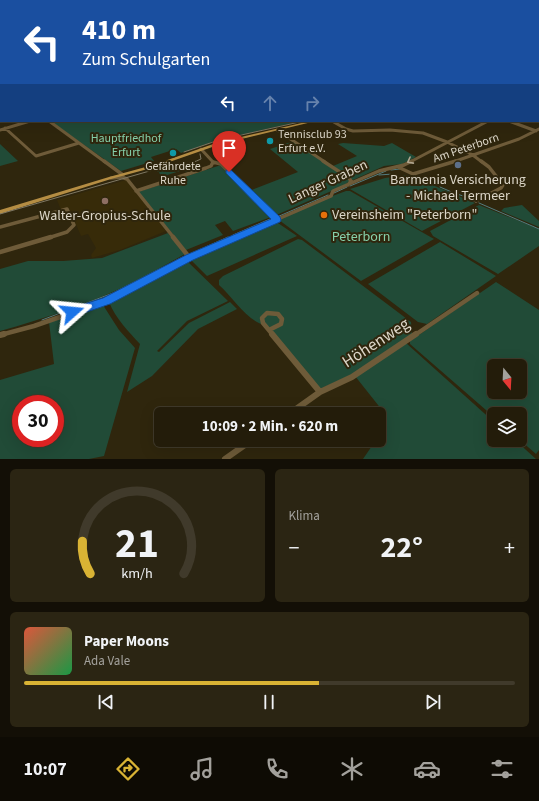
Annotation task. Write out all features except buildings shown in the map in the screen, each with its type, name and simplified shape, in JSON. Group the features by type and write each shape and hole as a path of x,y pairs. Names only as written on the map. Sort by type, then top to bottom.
{"main road":[{"path":"0,212 154,166 228,141 310,122"}],"street":[{"path":"0,130 26,122"},
{"path":"50,122 123,175"},
{"path":"334,122 353,131 407,131 428,134 474,156 484,162 492,170 502,186 476,201"},
{"name":"Langer Graben","path":"0,335 34,326 106,301 189,257 331,196 333,191 379,171 398,167 486,122"},
{"path":"513,122 538,130"},
{"path":"5,128 36,156 79,143"},
{"path":"277,130 349,178 351,181 346,186"},
{"name":"Am Peterborn","path":"398,167 413,174 474,156 538,130"},
{"path":"201,149 212,162 221,164 277,220"},
{"path":"136,191 206,168 210,166 212,162"},
{"path":"110,178 125,177 189,257"},
{"path":"0,227 67,209 74,225 67,232 0,252"},
{"name":"Höhenweg","path":"299,407 320,392 352,377 477,293"},
{"path":"269,330 320,392"},
{"path":"225,459 242,447"}],"shaded area":[{"path":"126,180 166,231 120,250 92,258 91,255 96,248 88,234 81,236 69,208 61,210 57,200"}],"green space":[{"name":"Hauptfriedhof Erfurt","path":"51,122 298,122 218,140 181,153 176,149 151,157 154,161 121,171"},
{"path":"294,141 348,178 350,181 343,186 274,216 249,191 298,172 270,149"},
{"path":"343,143 384,146 392,143 416,157 402,164 384,166 353,180 333,166 357,156 338,144"},
{"path":"0,144 18,161 0,166"},
{"path":"181,165 188,173 183,170 161,177 159,172 156,172 155,170 173,166"},
{"path":"221,165 271,217 233,231 225,221 215,225 223,235 186,250 138,192"},
{"name":"Peterborn","path":"409,175 475,203 422,231 350,189 385,178"},
{"name":"Peterborn","path":"346,191 350,191 434,239 361,281 279,220 316,202"},
{"path":"479,205 539,229 539,246 498,274 433,236 430,231"},
{"path":"522,205 539,221 539,227 501,211 504,208"},
{"path":"275,221 297,236 207,276 190,259"},
{"path":"168,233 185,254 126,286 95,299 0,331 0,269 28,261 63,261 102,258"},
{"path":"298,239 302,240 411,322 412,334 351,375 320,389 266,325 253,320 247,315 219,285 219,280 223,276"},
{"path":"440,242 496,276 427,324 418,322 368,284"},
{"path":"186,260 228,301 187,321 157,351 159,352 189,323 230,302 237,309 198,329 152,376 127,392 140,344 119,319 109,302"},
{"path":"496,282 539,310 539,450 536,454 527,446 527,407 487,407 487,411 410,344 410,341"},
{"path":"103,305 119,330 135,348 104,456 89,459 0,459 0,380 54,364 49,322"},
{"path":"406,343 487,416 487,447 523,447 536,459 363,459 371,447 386,447 386,407 380,407 355,376"}],"waterway":[{"path":"391,170 400,169"},
{"path":"350,186 386,171"},
{"path":"379,175 393,174"},
{"path":"413,175 420,178"},
{"path":"430,183 438,185"},
{"path":"334,193 347,187"},
{"path":"440,187 454,193"},
{"path":"457,194 466,197"},
{"path":"277,217 328,195"},
{"path":"471,200 476,202"},
{"path":"479,203 539,229"},
{"path":"233,235 270,219"},
{"path":"190,254 228,237"},
{"path":"42,320 113,293 183,257"}],"tram line":[{"path":"184,152 219,140 300,122"},
{"path":"0,214 153,170 191,163 201,159 200,154"}],"place":[{"name":"Tennisclub 93 Erfurt e.V.","path":"270,141"},
{"name":"Gefährdete Ruhe","path":"173,153"},
{"name":"Barmenia Versicherung - Michael Termeer","path":"458,165"},
{"name":"Walter-Gropius-Schule","path":"105,201"},
{"name":"Vereinsheim \"Peterborn\"","path":"324,215"}],"route":[{"path":"72,312 106,301 139,285 189,257 277,220 229,172"}]}
